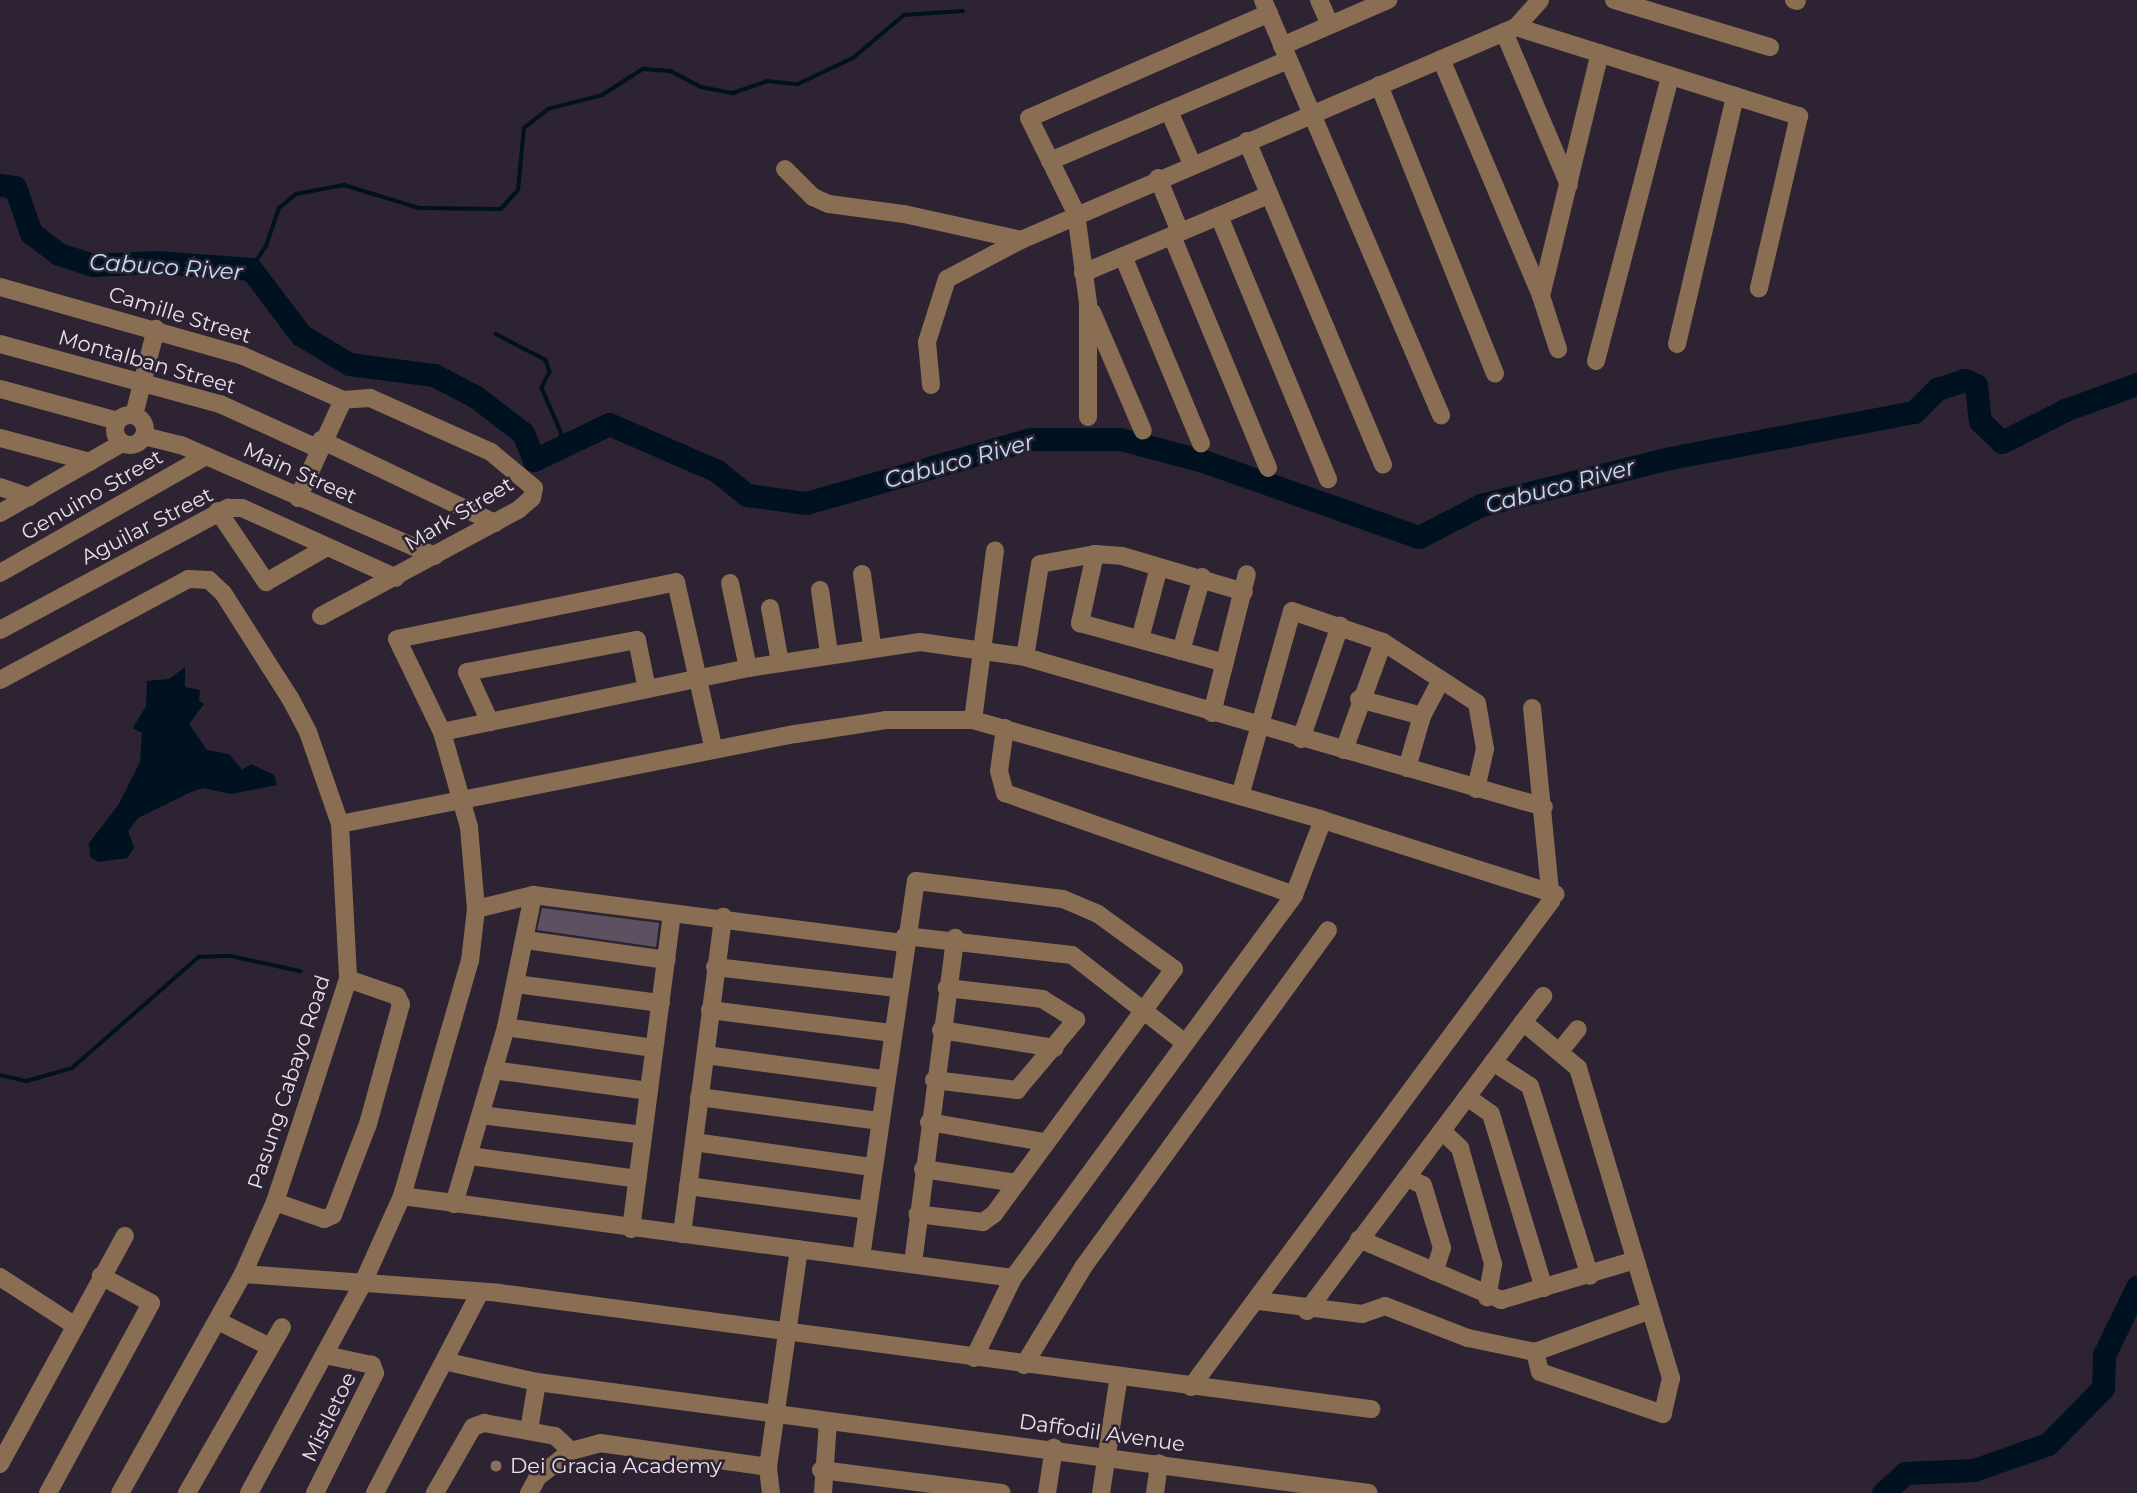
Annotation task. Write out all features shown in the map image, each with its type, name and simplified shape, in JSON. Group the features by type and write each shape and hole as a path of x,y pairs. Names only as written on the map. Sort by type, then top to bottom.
{"street":[{"path":"1319,0 1330,24"},
{"path":"1051,161 1169,111 1285,53 1330,24 1388,0"},
{"path":"931,385 927,342 947,279 1076,213 1510,29 1541,0"},
{"path":"1614,0 1770,47"},
{"path":"1088,417 1088,303 1076,213 1029,118 1266,7 1441,416"},
{"path":"1510,29 1600,53 1799,116 1759,288"},
{"path":"1510,29 1569,185"},
{"path":"1541,296 1600,53"},
{"path":"1441,59 1541,296 1558,349"},
{"path":"1595,361 1670,76"},
{"path":"1379,85 1495,374"},
{"path":"1676,344 1735,96"},
{"path":"1169,111 1192,164"},
{"path":"1247,141 1383,465"},
{"path":"785,169 813,197 829,204 904,214 1021,240"},
{"path":"1158,178 1176,234 1268,468"},
{"path":"1083,273 1269,195"},
{"path":"1219,216 1328,479"},
{"path":"1124,256 1201,443"},
{"name":"Camille Street","path":"0,287 241,355 343,400"},
{"path":"1088,303 1143,431"},
{"path":"0,389 126,418 143,421 144,436 132,446 122,443 116,436 126,418 142,380 156,329"},
{"name":"Montalban Street","path":"0,344 142,380 220,404 319,444 495,523"},
{"name":"Mark Street","path":"321,616 495,523 532,498 534,488 506,459 370,398 343,400"},
{"path":"298,498 319,444 343,400"},
{"name":"Main Street","path":"144,436 206,456 435,556"},
{"path":"0,438 90,463"},
{"path":"0,513 122,443"},
{"name":"Genuino Street","path":"0,573 206,456"},
{"path":"0,487 29,497"},
{"name":"Aguilar Street","path":"0,630 218,510 242,508 396,578"},
{"path":"218,510 266,582 327,547"},
{"path":"973,720 995,550"},
{"path":"1025,657 1040,564 1094,554 1202,577 1245,583 1212,713"},
{"path":"1094,554 1080,623 1225,663"},
{"path":"1140,639 1159,566"},
{"path":"862,574 872,645"},
{"path":"1181,650 1202,577"},
{"name":"Pasung Cabayo Road","path":"0,680 188,579 209,580 223,593 290,698 308,732 340,824 348,979 275,1202 243,1274 218,1321 120,1493"},
{"path":"249,1493 362,1284 401,1196 470,961 476,909 462,802 442,732 396,647 401,635 673,581 679,585 714,750"},
{"path":"730,583 748,667"},
{"path":"820,590 830,653"},
{"path":"770,608 780,662"},
{"path":"1240,796 1292,611 1383,642 1478,703 1485,749 1476,789"},
{"path":"1301,739 1340,626"},
{"path":"490,722 467,672 637,640 647,689"},
{"path":"442,732 748,667 872,645 920,642 982,648 1025,657 1258,727 1544,807"},
{"path":"1344,751 1359,699 1383,642"},
{"path":"1406,768 1422,716 1441,680"},
{"path":"1359,699 1422,716"},
{"path":"1191,1387 1259,1301 1555,894 1532,708"},
{"path":"340,824 714,750 886,720 973,720 1323,820 1555,894"},
{"path":"1005,729 999,771 1005,793 1294,895"},
{"path":"974,1358 1013,1278 1294,895 1323,820"},
{"path":"861,1257 897,988 916,881 1063,899 1098,914 1174,969 1140,1009 1017,1182 983,1222 917,1213"},
{"path":"476,909 533,895 672,914 723,917 905,940 955,938 1072,955 1185,1043"},
{"path":"454,1203 506,1027 526,940 533,895"},
{"path":"631,1229 672,914"},
{"path":"682,1234 723,917"},
{"path":"1024,1364 1084,1266 1328,930"},
{"path":"913,1263 934,1080 955,938"},
{"path":"526,940 667,960"},
{"path":"715,967 897,988"},
{"path":"275,1202 324,1219 333,1215 368,1124 401,1004 397,996 348,979"},
{"path":"516,984 661,1003"},
{"path":"934,1080 1017,1090 1076,1020 1043,999 947,988"},
{"path":"1307,1311 1543,996"},
{"path":"710,1010 891,1033"},
{"path":"1523,1022 1578,1068 1636,1260 1648,1311 1671,1378 1663,1414 1540,1372 1535,1352"},
{"path":"506,1027 654,1048"},
{"path":"942,1030 1055,1048"},
{"path":"1560,1051 1577,1030"},
{"path":"706,1055 884,1079"},
{"path":"1493,1062 1530,1086 1590,1276"},
{"path":"493,1070 649,1091"},
{"path":"699,1097 878,1121"},
{"path":"1467,1097 1492,1114 1544,1288"},
{"path":"481,1115 643,1135"},
{"path":"929,1122 1044,1142"},
{"path":"1442,1131 1460,1148 1493,1264 1487,1297"},
{"path":"694,1142 872,1167"},
{"path":"470,1156 637,1180"},
{"path":"923,1169 1017,1182"},
{"path":"1407,1178 1423,1185 1442,1248 1434,1272"},
{"path":"688,1186 867,1210"},
{"path":"401,1196 631,1229 913,1263 1013,1278"},
{"path":"0,1464 125,1236"},
{"path":"1359,1239 1487,1297 1501,1300 1590,1276 1636,1260"},
{"path":"771,1493 768,1467 799,1249"},
{"path":"243,1274 480,1292 786,1335 1371,1409"},
{"path":"48,1493 151,1303 101,1276"},
{"path":"0,1277 74,1325"},
{"path":"375,1493 448,1362 480,1292"},
{"path":"1259,1301 1307,1311 1362,1314 1385,1306 1468,1338 1535,1352 1648,1311"},
{"path":"218,1321 268,1346"},
{"path":"187,1493 268,1346 282,1327"},
{"name":"Mistletoe","path":"315,1493 375,1373 372,1365 325,1354"},
{"name":"Daffodil Avenue","path":"448,1362 537,1382 828,1422 1054,1448 1325,1490 1368,1493"},
{"path":"1101,1493 1119,1376"},
{"path":"529,1430 537,1382"},
{"path":"823,1493 821,1470 828,1422"},
{"path":"435,1493 473,1427 484,1423 555,1436 571,1451"},
{"path":"530,1493 538,1477 571,1451 600,1443 768,1467"},
{"path":"1047,1493 1054,1448"},
{"path":"1155,1493 1159,1464"},
{"path":"821,1470 912,1487 999,1493"}],"water":[{"path":"185,667 185,687 200,690 199,701 204,704 189,724 207,750 229,754 242,770 251,764 274,775 277,785 231,794 203,788 191,792 138,818 128,831 134,848 127,858 98,862 90,857 89,843 119,804 140,762 142,733 133,728 146,706 147,681 169,679"}],"building":[{"path":"542,908 659,923 656,947 537,930"}],"waterway":[{"path":"251,269 266,246 279,208 296,194 344,185 419,208 501,209 518,190 524,128 548,109 602,95 643,69 671,71 701,87 733,93 767,81 798,84 853,58 904,15 963,11"},
{"name":"Cabuco River","path":"0,185 15,187 31,233 59,254 93,265 156,262 251,269 301,335 349,364 434,375 476,397 523,433 534,460 609,424 717,471 747,495 806,503 1031,439 1120,439 1203,461 1419,537 1481,505 1670,458 1914,412 1937,389 1965,380 1976,385 1980,421 2002,442 2065,410 2137,384"},
{"path":"496,334 546,360 550,372 542,388 562,434 560,443 544,455"},
{"path":"0,1075 27,1081 72,1068 199,957 231,956 300,971"},
{"path":"1883,1493 1905,1473 1974,1470 2048,1444 2103,1388 2104,1355 2137,1287"}],"place":[{"name":"Dei Gracia Academy","path":"496,1466"}]}
